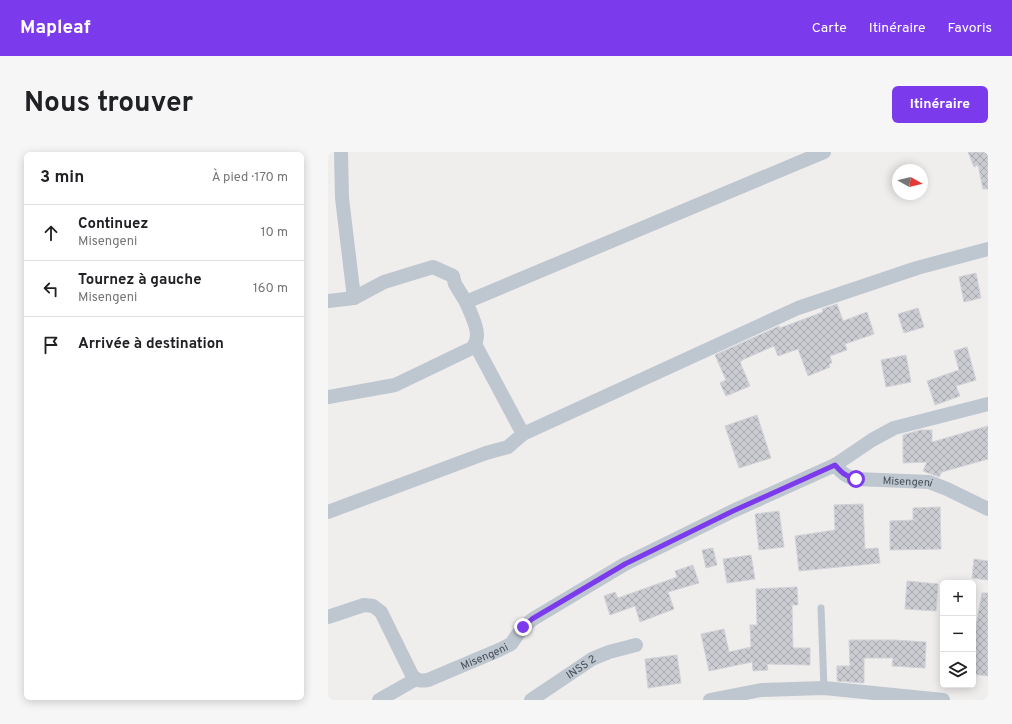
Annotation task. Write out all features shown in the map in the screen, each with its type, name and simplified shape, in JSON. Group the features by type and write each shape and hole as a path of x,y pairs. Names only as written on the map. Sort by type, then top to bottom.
{"street":[{"path":"341,152 342,198 354,298"},
{"path":"466,302 824,152"},
{"path":"328,512 486,453 508,447 523,434 798,308 917,268 988,249"},
{"path":"328,301 354,298 384,282 433,267 453,276 455,284 466,302 477,334 476,344 523,434"},
{"path":"328,397 395,385 472,348 476,344"},
{"path":"835,465 872,440 894,428 988,404"},
{"name":"Misengeni","path":"416,679 421,681 428,680 511,644 523,627 532,619 625,564 733,511 835,465 844,474 856,479 929,482 988,509"},
{"path":"328,617 364,605 373,606 381,612 416,679 379,700"},
{"name":"INSS 2","path":"531,700 592,660 609,652 636,644"},
{"path":"710,700 761,690 824,688 943,700"}],"lane":[{"path":"821,608 824,688"}],"building":[{"path":"968,152 988,152 988,189 983,189 978,165 974,167"},
{"path":"976,273 981,298 964,302 959,277"},
{"path":"837,304 843,321 867,312 874,334 845,344 847,350 830,356 832,363 829,364 830,367 808,376 798,349 778,356 774,346 740,362 750,386 726,396 720,383 726,380 715,355 779,326 780,328 823,312 822,309"},
{"path":"918,308 924,327 904,333 898,314"},
{"path":"967,347 976,380 956,386 960,396 935,405 927,381 959,370 954,351"},
{"path":"906,355 911,382 886,387 881,360"},
{"path":"757,415 771,458 739,468 725,426"},
{"path":"988,426 988,459 942,472 939,477 923,471 927,462 903,463 903,435 920,430 932,430 932,442"},
{"path":"863,504 865,549 878,548 880,563 799,571 795,536 835,530 834,505"},
{"path":"940,507 941,549 890,550 890,521 913,520 913,508"},
{"path":"779,511 784,547 759,550 755,514"},
{"path":"713,548 717,565 706,568 702,550"},
{"path":"751,555 755,579 727,583 723,559"},
{"path":"974,559 988,561 988,580 972,578"},
{"path":"693,565 699,583 668,592 674,609 640,622 635,606 610,615 604,596 615,592 618,598 677,577 675,571"},
{"path":"907,581 938,584 936,611 905,609"},
{"path":"797,587 798,605 792,605 793,648 810,648 810,665 767,664 768,670 753,671 752,662 709,671 701,634 724,629 729,652 751,647 750,625 757,625 756,589"},
{"path":"982,593 988,593 988,676 976,674 976,626"},
{"path":"849,640 926,642 925,668 892,666 893,658 864,658 864,683 837,681 837,666 850,666"},
{"path":"677,655 681,683 648,688 645,659"}],"route":[{"path":"523,627 532,619 625,564 733,511 835,465 844,474 856,479"}]}
